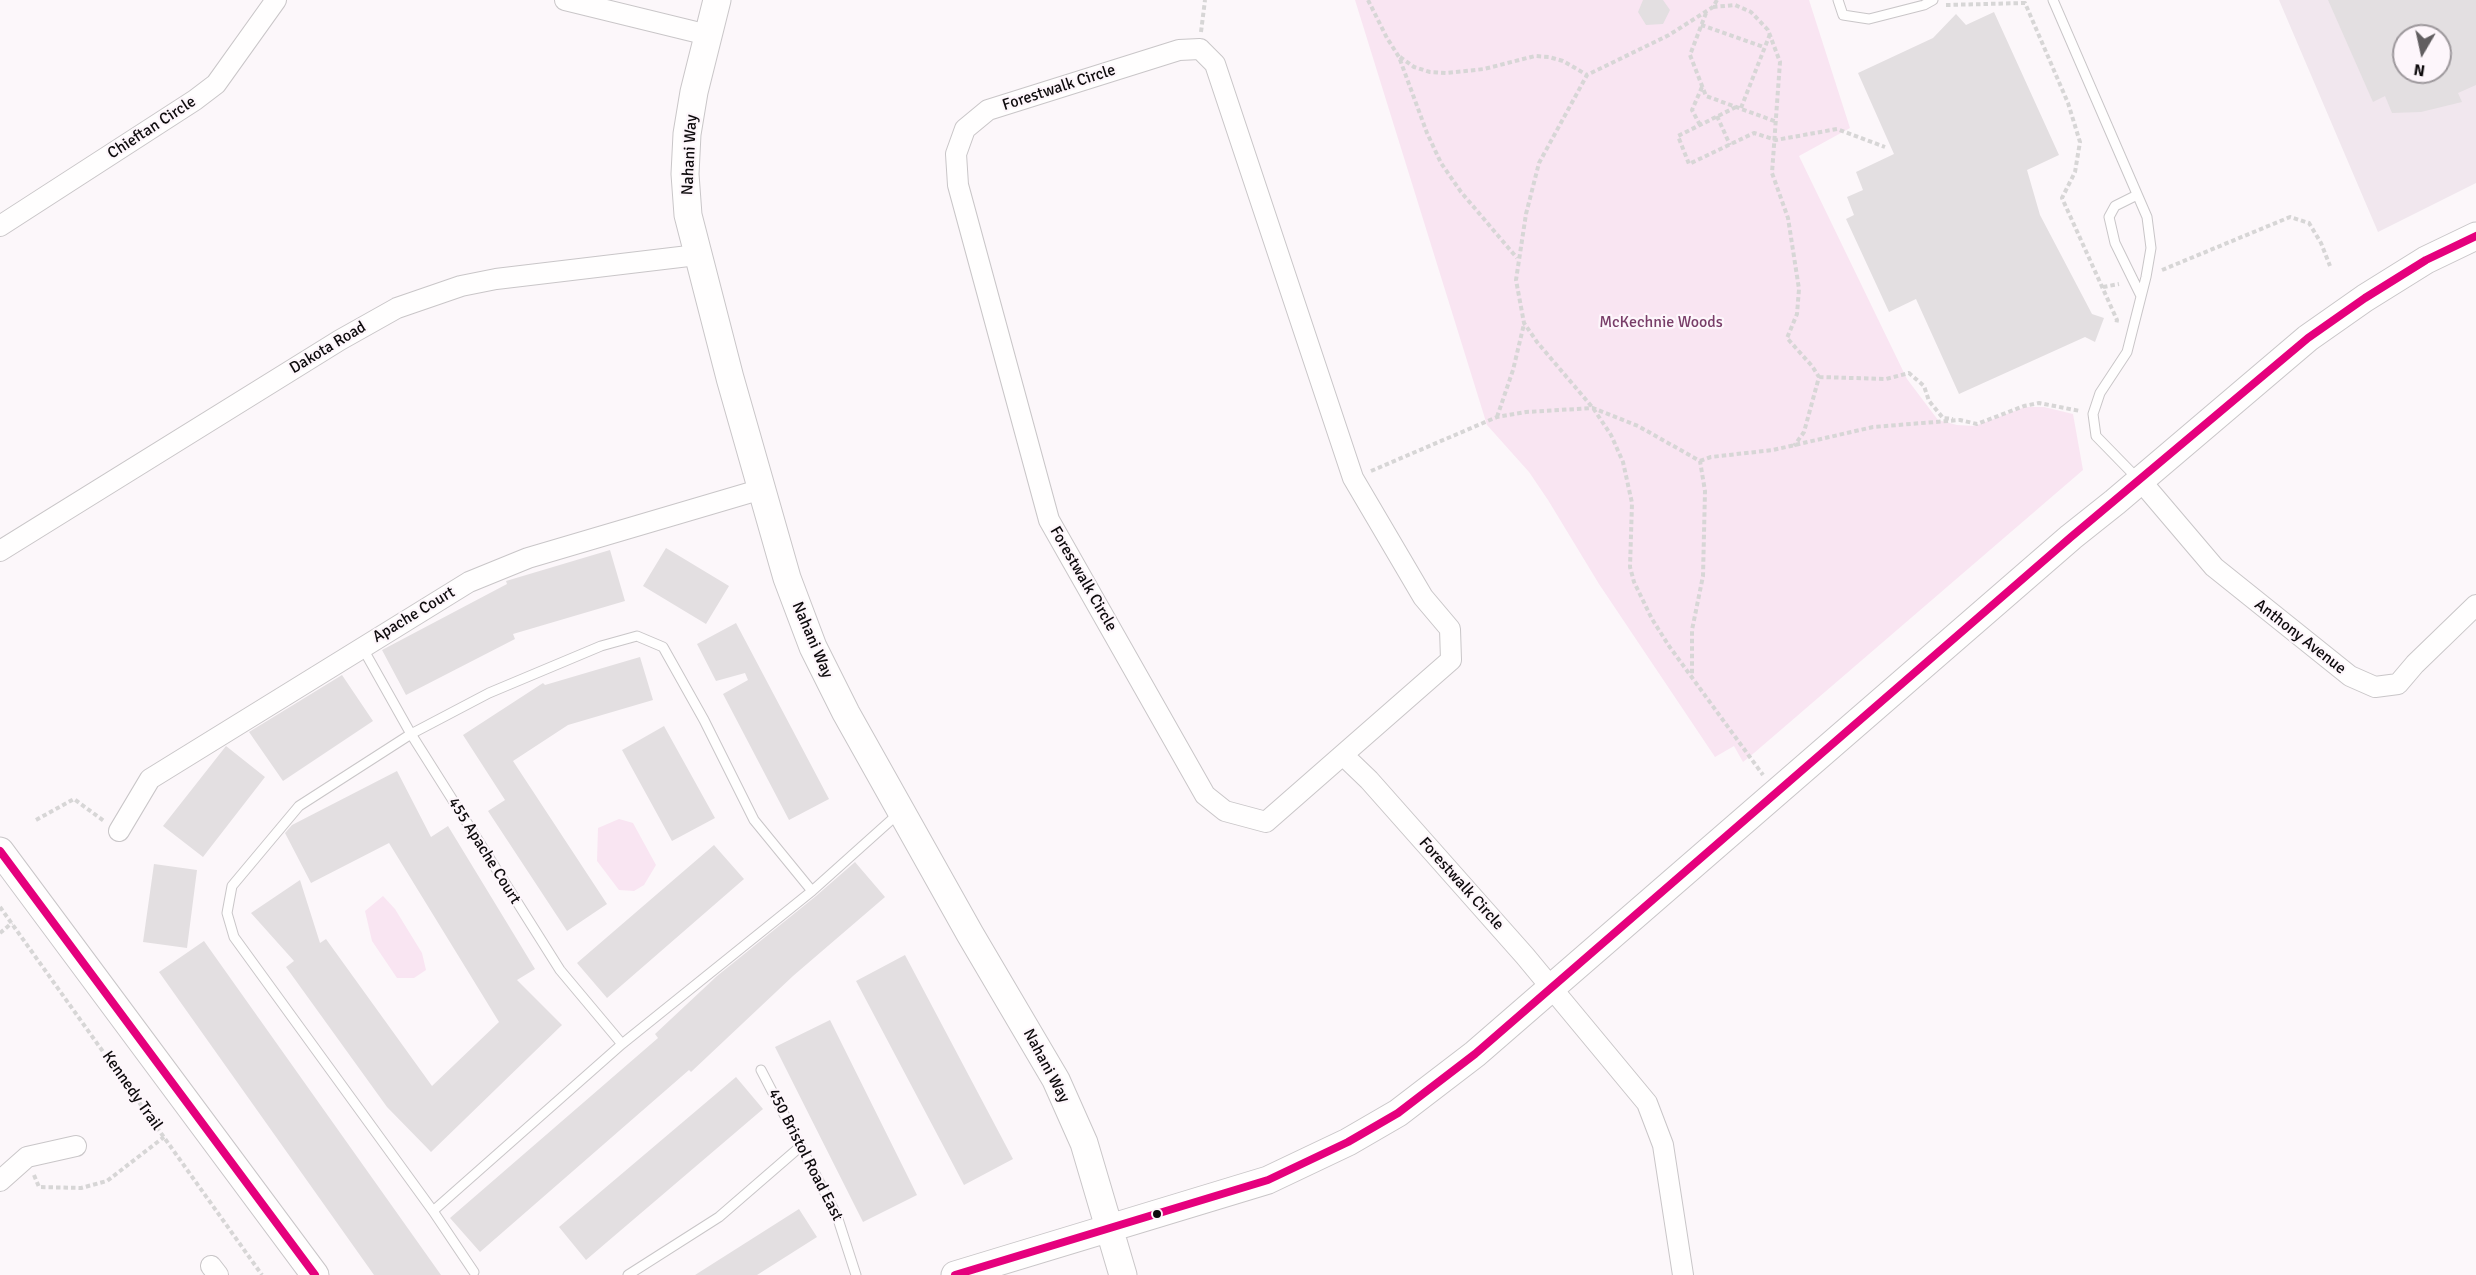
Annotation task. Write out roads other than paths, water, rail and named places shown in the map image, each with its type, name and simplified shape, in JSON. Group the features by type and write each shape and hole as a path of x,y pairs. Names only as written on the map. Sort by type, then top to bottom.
{"street":[{"name":"Chieftan Circle","path":"0,226 195,100 216,84 276,0"},
{"path":"565,0 708,35"},
{"name":"Nahani Way","path":"717,0 687,134 685,174 688,215 697,255 787,578 813,647 846,713 970,934 1056,1080 1084,1143 1123,1275"},
{"name":"Forestwalk Circle","path":"1200,49 1215,64 1353,478 1423,597 1450,629 1451,660 1344,755 1266,822 1225,811 1205,795 1049,520 958,185 956,154 965,129 988,110 1179,50 1200,49"},
{"path":"955,1275 1268,1180 1372,1130 1422,1096 1456,1070 2071,537 2308,338 2365,298 2418,265 2476,236"},
{"name":"Dakota Road","path":"0,551 340,340 397,308 461,286 496,279 697,255"},
{"name":"Anthony Avenue","path":"2140,480 2214,567 2350,676 2375,687 2398,684 2415,664 2476,605"},
{"name":"Apache Court","path":"119,831 150,779 470,582 507,566 762,489"},
{"name":"Forestwalk Circle","path":"1344,755 1377,789 1551,987 1647,1103 1663,1145 1683,1275"},
{"path":"0,851 315,1275"},
{"path":"0,1181 27,1157 76,1146"}],"lane":[{"path":"1838,0 1843,15 1869,19 1924,5 1934,0"},
{"path":"2054,0 2147,217 2151,248 2142,296 2127,352 2100,393 2093,414 2097,436 2140,480"},
{"path":"2137,195 2115,206 2109,217 2115,243 2142,296"},
{"path":"474,1272 433,1211 234,937 227,913 232,886 299,806 411,734 489,693 601,646 637,636 663,647 704,720 754,820 812,891"},
{"name":"455 Apache Court","path":"362,647 411,734 560,970 622,1044"},
{"path":"433,1211 622,1044 812,891 901,812"},
{"name":"450 Bristol Road East","path":"761,1070 837,1216 856,1275"},
{"path":"628,1275 718,1218 801,1146"}],"park label":[{"name":"McKechnie Woods","path":"1661,323"}]}
